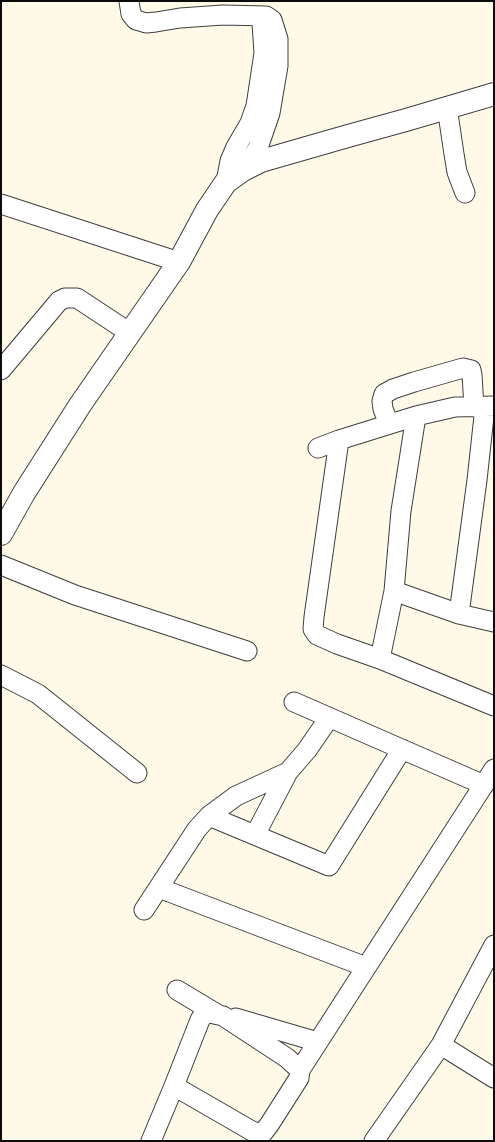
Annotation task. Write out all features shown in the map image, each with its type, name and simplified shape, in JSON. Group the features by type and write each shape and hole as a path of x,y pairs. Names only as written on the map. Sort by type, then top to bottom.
{"street":[{"path":"1,534 24,493 76,412 179,262 207,210 258,148 270,113 262,23 266,16 223,15 180,10 156,22 146,22 136,20 131,14 129,1"},
{"path":"234,176 261,161 494,94"},
{"path":"447,107 456,166 465,193"},
{"path":"1,204 179,262"},
{"path":"1,370 59,301 65,298 77,298 130,333"},
{"path":"388,424 383,409 382,401 384,394 393,389 414,382 463,368 471,370 484,407 477,480 459,614"},
{"path":"318,448 416,416 455,407 484,407"},
{"path":"380,659 394,591 402,511 416,416"},
{"path":"339,440 313,630 317,635 337,644 380,659 494,706"},
{"path":"1,565 75,595 247,651"},
{"path":"394,591 459,614 494,622"},
{"path":"1,675 38,694 137,773"},
{"path":"174,1086 260,1137 299,1078 300,1070 489,777 402,749 294,702"},
{"path":"255,834 288,772 307,750 329,718"},
{"path":"209,816 329,866 402,749"},
{"path":"144,910 197,829 209,816 236,796 288,772"},
{"path":"159,888 366,967"},
{"path":"374,1141 441,1045 494,945"},
{"path":"177,990 220,1015 287,1058 300,1070"},
{"path":"151,1141 203,1015 210,1013 234,1017 318,1042"},
{"path":"441,1045 494,1078"}]}
